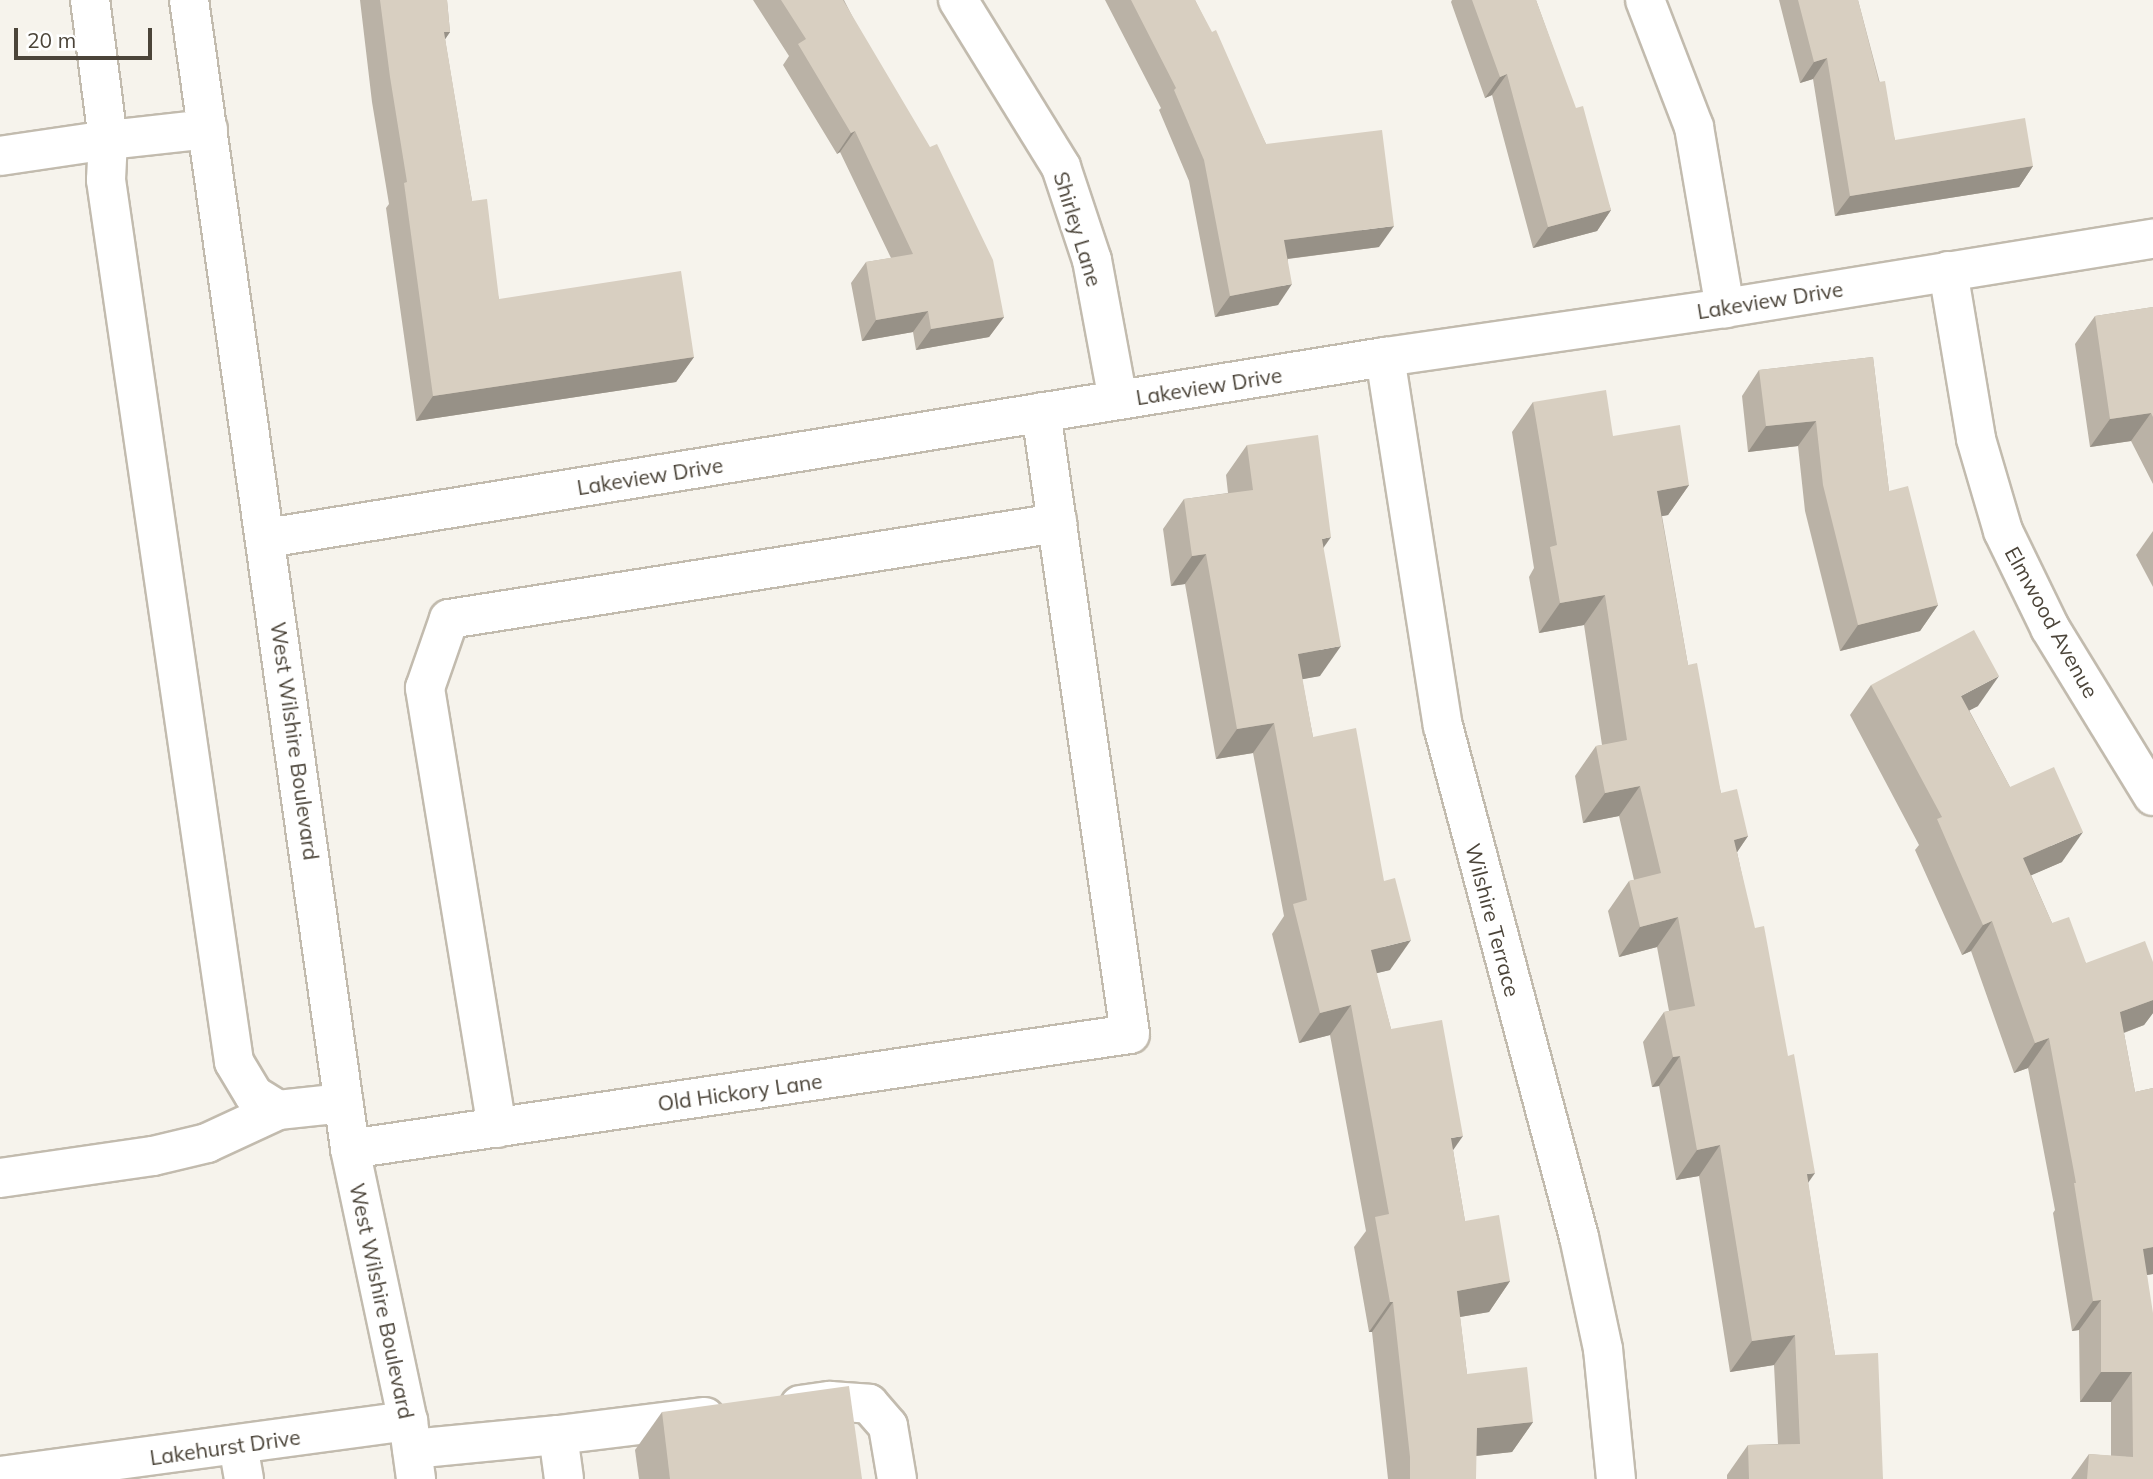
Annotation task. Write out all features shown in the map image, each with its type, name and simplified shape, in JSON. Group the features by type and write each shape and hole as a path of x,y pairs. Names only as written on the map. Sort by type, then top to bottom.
{"street":[{"path":"90,0 108,140 108,193 234,1062 254,1095 278,1110"},
{"name":"West Wilshire Boulevard","path":"189,0 267,538 350,1149 412,1450"},
{"name":"Shirley Lane","path":"958,0 1060,167 1091,260 1118,400"},
{"path":"1645,0 1694,127 1725,308"},
{"path":"0,156 208,129"},
{"name":"Lakeview Drive","path":"267,538 1385,357 1725,308 2153,239"},
{"name":"Elmwood Avenue","path":"1948,271 1976,439 2003,531 2050,628 2153,796"},
{"name":"Wilshire Terrace","path":"1385,357 1443,726 1579,1237 1603,1349 1616,1479"},
{"path":"497,1128 425,688 449,619 1057,523 1041,412"},
{"name":"Old Hickory Lane","path":"350,1149 1130,1034 1057,523"},
{"path":"0,1178 153,1156 207,1143 278,1110 344,1103"},
{"name":"Lakehurst Drive","path":"0,1476 412,1450 558,1435 830,1401 869,1404 888,1426 897,1479"},
{"path":"558,1435 564,1479"}],"building":[{"path":"380,0 447,0 450,32 444,32 472,201 487,199 499,299 681,271 694,357 433,396 404,183 407,182"},
{"path":"781,0 843,0 930,147 937,144 993,260 1004,317 931,329 928,311 876,320 866,262 913,254 855,131 851,133 798,44 806,39"},
{"path":"1131,0 1195,0 1212,32 1216,30 1266,144 1382,130 1394,226 1284,240 1292,284 1230,296 1204,160 1174,90 1176,88"},
{"path":"1472,0 1536,0 1576,108 1583,106 1611,210 1548,227 1507,74 1500,77"},
{"path":"1798,0 1858,0 1879,82 1885,81 1895,140 2025,118 2033,166 1850,196 1827,58 1814,62"},
{"path":"2153,307 2153,417 2151,413 2110,419 2095,316"},
{"path":"1873,357 1889,491 1908,486 1938,605 1858,625 1823,485 1816,421 1766,426 1759,370"},
{"path":"1606,390 1613,436 1680,425 1689,485 1657,491 1688,665 1697,663 1721,793 1737,789 1748,836 1734,840 1755,928 1764,926 1788,1056 1794,1054 1815,1173 1807,1174 1835,1355 1878,1353 1883,1479 1749,1479 1748,1445 1800,1444 1795,1335 1752,1341 1720,1145 1697,1150 1680,1056 1673,1057 1664,1012 1695,1006 1678,917 1640,927 1629,881 1661,873 1640,786 1605,793 1596,746 1627,740 1605,595 1560,603 1550,547 1557,545 1533,402"},
{"path":"1318,435 1331,537 1322,539 1341,646 1298,654 1313,737 1356,728 1384,881 1395,878 1411,940 1371,950 1391,1029 1442,1020 1463,1136 1451,1138 1465,1221 1499,1215 1510,1281 1457,1291 1467,1374 1527,1367 1533,1422 1477,1428 1476,1479 1410,1479 1410,1457 1393,1302 1390,1302 1375,1217 1389,1214 1351,1005 1320,1013 1293,904 1307,900 1274,723 1237,729 1206,554 1192,556 1184,499 1253,490 1247,445"},
{"path":"1974,630 1999,676 1961,696 2010,787 2054,767 2083,832 2023,858 2052,923 2069,917 2086,963 2145,941 2153,962 2153,1000 2120,1012 2135,1092 2153,1088 2153,1247 2143,1249 2153,1313 2153,1479 2087,1479 2089,1454 2133,1457 2132,1372 2101,1372 2101,1300 2093,1301 2076,1183 2049,1038 2035,1043 1992,921 1983,925 1937,819 1942,817 1871,685"},
{"path":"849,1386 862,1479 670,1479 662,1412"}]}
